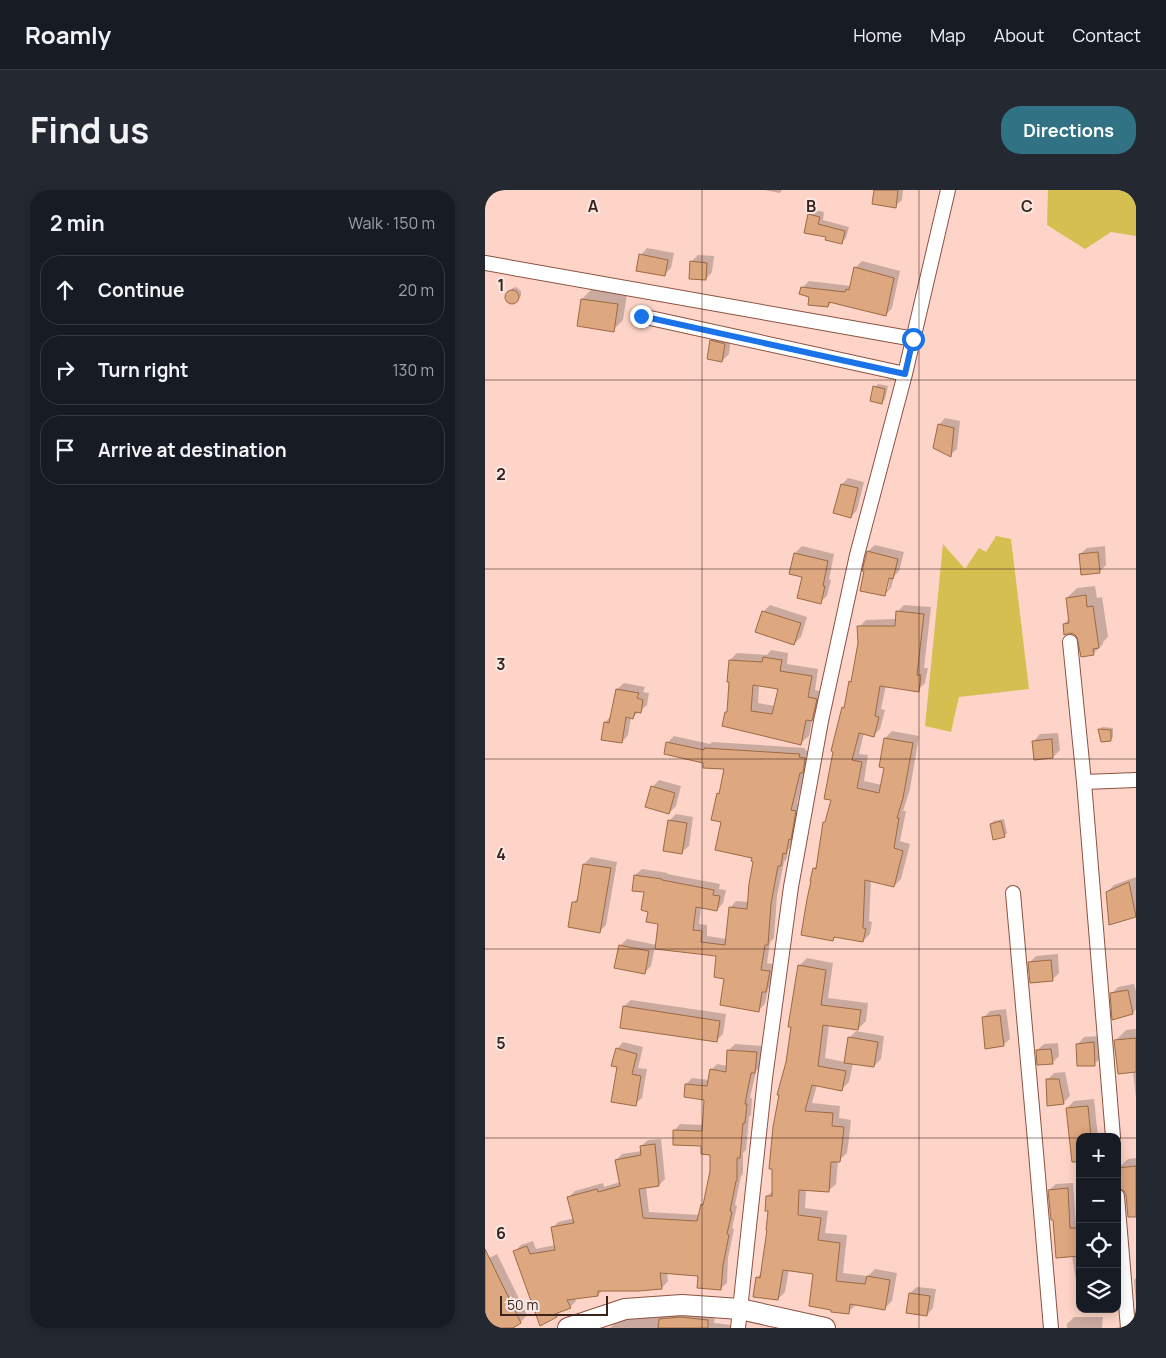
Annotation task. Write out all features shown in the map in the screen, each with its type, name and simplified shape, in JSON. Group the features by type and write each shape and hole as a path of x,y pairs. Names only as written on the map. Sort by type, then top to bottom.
{"street":[{"path":"739,1318 765,1078 791,887 821,721 857,555 905,374 948,190"},
{"path":"485,263 913,339"},
{"path":"641,316 905,374"},
{"path":"1070,642 1085,782 1113,1133"},
{"path":"1085,782 1136,780"},
{"path":"1013,893 1051,1328"},
{"path":"1119,1223 1128,1328"},
{"path":"568,1328 625,1309 682,1305 739,1318 825,1328"}],"shaded area":[{"path":"1048,190 1136,190 1136,236 1111,232 1085,249 1047,225"},
{"path":"996,536 1011,539 1029,689 959,697 951,732 925,726 943,544 965,569 979,548 986,552"}],"building":[{"path":"874,190 898,190 896,208 872,204"},
{"path":"808,214 820,217 818,224 845,231 842,244 825,240 826,237 804,233"},
{"path":"639,254 668,260 665,276 636,271"},
{"path":"690,261 707,263 706,280 689,279"},
{"path":"854,267 894,278 886,316 829,302 828,307 808,305 809,297 799,294 801,287 845,292 846,289 849,290"},
{"path":"512,290 517,292 519,297 517,302 512,304 507,302 505,297 507,292"},
{"path":"581,299 618,304 614,332 577,326"},
{"path":"710,340 725,344 722,362 707,359"},
{"path":"873,386 885,389 882,404 870,401"},
{"path":"938,424 954,428 951,457 933,448"},
{"path":"841,484 858,488 851,518 833,513"},
{"path":"867,551 898,559 893,579 889,578 885,596 860,591"},
{"path":"1098,552 1100,573 1081,575 1079,554"},
{"path":"794,553 828,561 821,604 797,598 802,577 789,574"},
{"path":"1086,595 1087,607 1093,606 1099,648 1093,649 1094,655 1081,657 1077,637 1070,633 1064,635 1063,624 1069,623 1066,598"},
{"path":"762,611 801,623 794,645 755,632"},
{"path":"896,611 924,614 917,675 921,675 919,692 880,686 875,716 879,717 874,737 859,733 852,760 862,762 857,788 879,793 884,768 879,767 884,738 913,743 903,798 897,818 899,818 894,848 903,851 894,887 865,880 863,928 866,929 863,942 834,937 833,941 801,935 810,881 813,868 816,869 823,822 825,822 831,800 824,799 833,752 831,751 842,707 844,708 849,681 851,682 858,643 857,626 895,626"},
{"path":"763,657 782,660 780,671 812,676 808,697 817,699 812,721 806,720 801,745 722,726 725,712 727,712 729,660 762,662","holes":["753,685 778,689 772,714 751,711"]},
{"path":"616,689 639,693 637,698 643,700 641,713 635,712 633,719 626,717 622,743 601,740 604,722 609,723"},
{"path":"1098,729 1111,730 1111,741 1101,742"},
{"path":"1052,739 1053,758 1034,760 1032,741"},
{"path":"666,742 704,750 704,748 800,754 799,757 805,758 803,773 800,773 791,810 796,811 791,840 789,839 786,854 783,853 781,866 778,866 771,904 768,945 765,945 761,970 770,971 766,992 762,992 759,1012 720,1005 724,979 714,977 716,956 655,949 658,924 646,922 648,912 641,910 644,892 632,891 634,875 714,890 713,895 720,896 717,911 696,907 693,930 702,931 701,942 725,945 729,907 747,909 752,858 715,850 721,822 711,820 724,769 703,768 703,763 664,754"},
{"path":"651,786 675,793 669,814 645,807"},
{"path":"668,820 687,823 682,854 663,851"},
{"path":"1001,821 1005,837 993,840 990,824"},
{"path":"583,864 611,868 600,933 568,927 572,902 577,902"},
{"path":"1129,882 1136,917 1109,925 1106,892"},
{"path":"619,945 649,951 645,974 614,968"},
{"path":"1051,960 1053,981 1030,983 1028,962"},
{"path":"798,965 826,970 821,1005 861,1010 858,1030 823,1025 818,1066 846,1071 842,1091 812,1085 805,1111 833,1113 832,1126 844,1127 840,1162 831,1162 829,1192 799,1190 798,1215 821,1218 818,1240 840,1243 836,1281 865,1284 867,1276 890,1280 885,1310 850,1304 849,1314 831,1312 831,1310 809,1306 813,1274 783,1270 778,1300 753,1297 756,1277 760,1278 767,1230 768,1211 765,1211 766,1196 772,1196 772,1169 769,1169 773,1127 779,1095 777,1095 786,1062 791,1027 788,1027"},
{"path":"1128,990 1133,1014 1112,1020 1110,993"},
{"path":"623,1006 720,1021 717,1042 620,1028"},
{"path":"1000,1015 1004,1046 985,1049 982,1017"},
{"path":"848,1037 878,1042 874,1067 844,1063"},
{"path":"1136,1038 1136,1072 1118,1074 1114,1040"},
{"path":"1094,1042 1095,1066 1077,1066 1076,1044"},
{"path":"616,1048 637,1054 632,1074 641,1076 636,1106 611,1102 617,1067 611,1066"},
{"path":"1051,1049 1053,1064 1037,1065 1036,1050"},
{"path":"727,1050 757,1052 755,1073 751,1073 745,1104 747,1104 745,1123 743,1123 740,1158 737,1158 737,1181 730,1211 732,1212 727,1234 729,1235 723,1265 721,1290 697,1288 698,1276 660,1273 662,1289 598,1291 598,1296 567,1300 571,1308 555,1314 557,1317 540,1326 513,1251 527,1246 530,1254 555,1250 551,1227 574,1223 567,1197 597,1189 598,1192 620,1186 615,1160 641,1155 640,1146 655,1144 659,1186 639,1189 643,1218 697,1221 701,1204 703,1205 710,1171 710,1155 701,1154 701,1146 673,1145 673,1130 702,1131 704,1100 684,1097 685,1084 707,1086 710,1069 726,1072"},
{"path":"1046,1079 1059,1079 1064,1104 1047,1106"},
{"path":"1088,1106 1091,1133 1076,1133 1076,1162 1072,1162 1066,1108"},
{"path":"1136,1166 1136,1217 1128,1217 1126,1195 1121,1190 1121,1168"},
{"path":"1068,1188 1070,1228 1076,1228 1076,1256 1056,1258 1048,1190"},
{"path":"485,1249 521,1323 513,1328 485,1328"},
{"path":"909,1293 930,1296 927,1316 906,1313"},
{"path":"680,1317 708,1320 708,1328 658,1328 659,1319"}],"route":[{"path":"641,316 905,374 913,339"}]}
